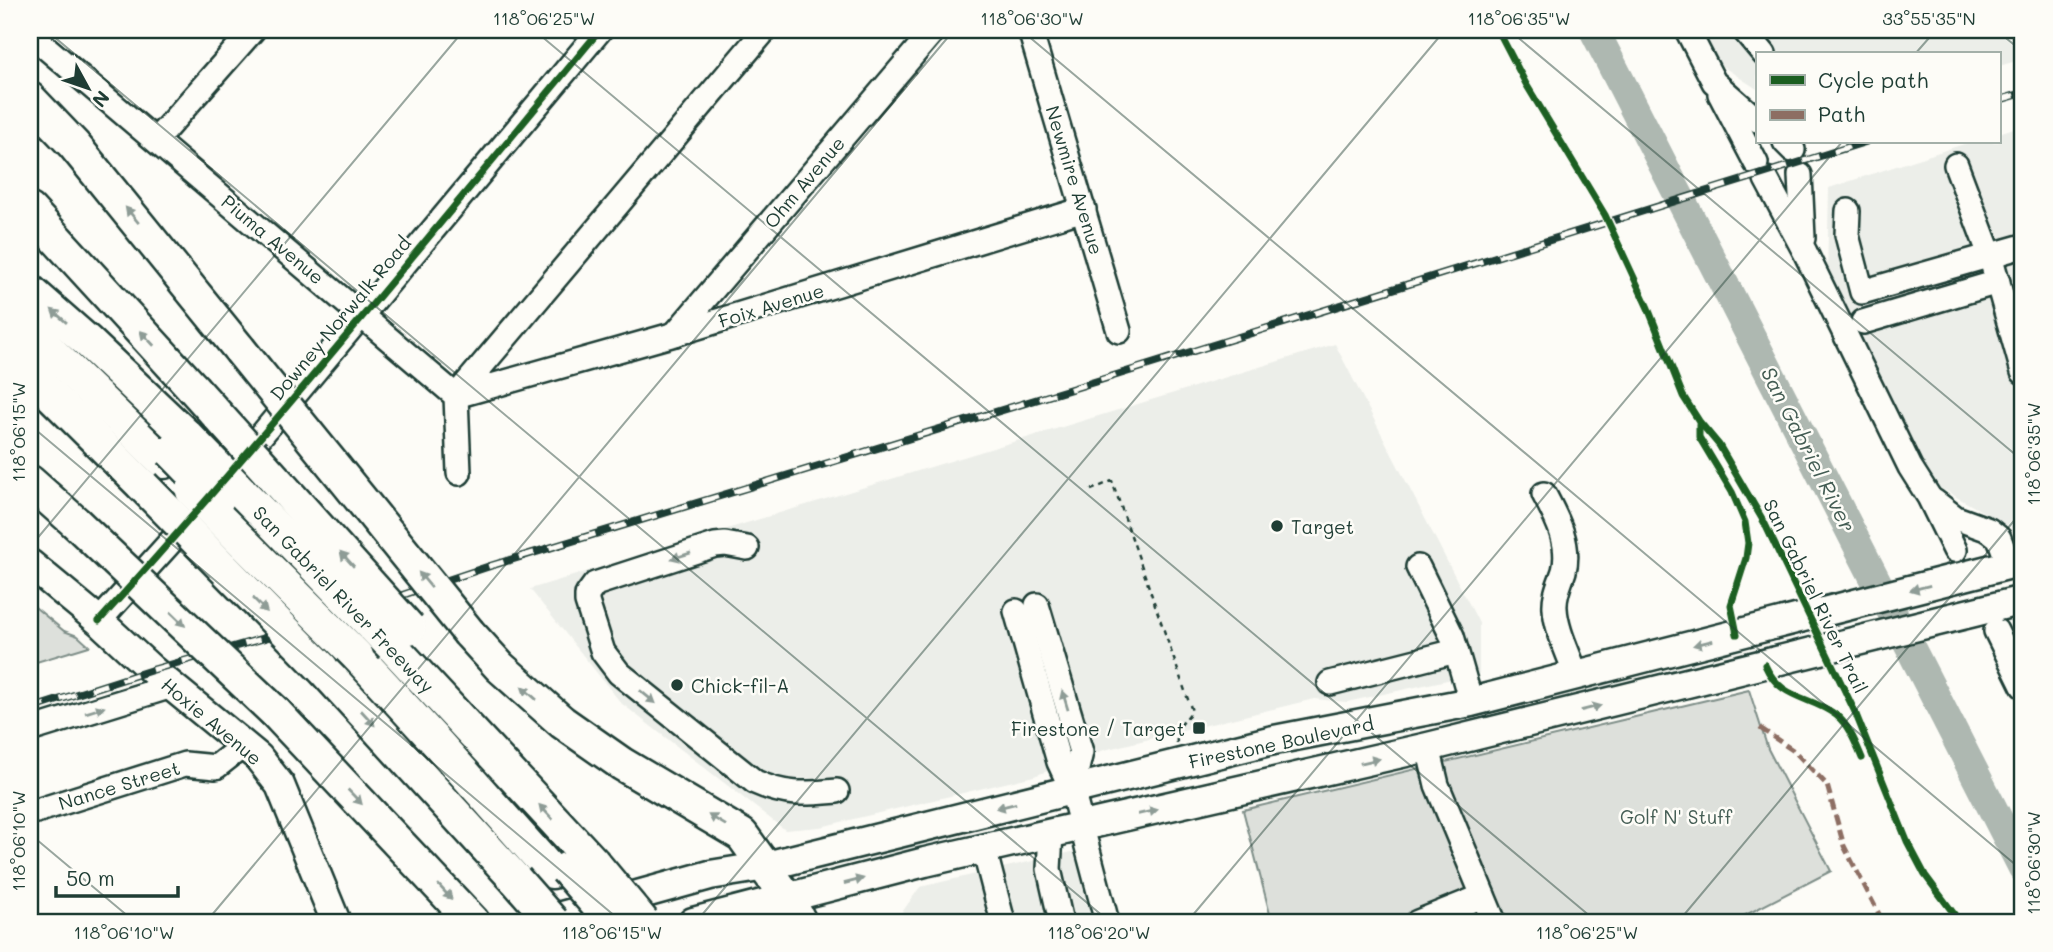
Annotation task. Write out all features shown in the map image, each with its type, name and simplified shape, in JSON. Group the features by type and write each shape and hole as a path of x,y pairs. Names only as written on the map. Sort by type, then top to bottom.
{"highway":[{"path":"30,99 74,145 469,633 500,667 562,722 622,764 741,835 766,866 794,911"},
{"path":"30,210 193,388 382,646 570,868 612,922"},
{"name":"San Gabriel River Freeway","path":"30,291 88,341 174,450 435,693 570,868 643,922"},
{"path":"30,331 174,450"},
{"path":"30,374 322,668 553,922"},
{"path":"30,392 143,486"},
{"path":"30,482 275,712 472,922"},
{"path":"570,868 596,922"}],"main road":[{"name":"Hoxie Avenue","path":"30,564 258,757 280,785 336,922"},
{"name":"Firestone Boulevard","path":"540,922 710,875 766,866 1269,741 1471,702 2006,566"},
{"name":"Firestone Boulevard","path":"693,922 794,911 984,849 1428,747 1811,653 2006,613"},
{"path":"1333,769 1337,751 1345,745 1446,721 1471,702"}],"street":[{"path":"156,140 253,30"},
{"name":"Downey Norwalk Road","path":"99,621 205,503 600,30"},
{"path":"460,473 456,396 765,30"},
{"name":"Ohm Avenue","path":"675,334 934,30"},
{"name":"Newmire Avenue","path":"1030,30 1119,331"},
{"path":"1687,30 1805,252 1910,467 1929,497 1955,550"},
{"path":"1744,30 1762,52"},
{"name":"Piuma Avenue","path":"30,34 456,396"},
{"path":"1714,82 1756,119"},
{"path":"1956,165 1990,256 2023,372"},
{"path":"1800,175 1801,229 1805,252"},
{"name":"Foix Avenue","path":"456,396 675,334 1084,209"},
{"path":"1848,211 1847,235 1862,292 2023,246"},
{"path":"1863,322 1998,282"},
{"path":"1544,494 1558,520 1566,552 1565,567 1554,604 1556,619 1576,675"},
{"path":"1929,497 1956,518 1989,530 1999,538 2006,566"},
{"path":"747,548 715,545 595,584 587,595 587,602 603,652 619,673 755,782 782,793 837,791"},
{"path":"1418,568 1452,636 1471,702"},
{"path":"1026,608 1081,752 1072,790 1107,922"},
{"path":"2006,613 2023,686"},
{"path":"1329,682 1456,651"},
{"path":"30,730 172,686"},
{"name":"Nance Street","path":"30,813 185,764 216,767 244,745"},
{"path":"1428,747 1437,785 1494,922"},
{"path":"1051,834 1049,869 1061,922"},
{"path":"984,849 1003,922"},
{"path":"1418,922 1483,896"}],"path":[{"path":"1091,490 1112,481 1192,710 1176,731 1179,764"}],"shaded area":[{"path":"1700,30 2023,30 2023,59 2000,66 2000,52 1756,52 1756,88 1719,64"},
{"path":"2023,125 2023,531 2019,532 1928,481 1827,277 1829,188 1964,144 2000,144 2000,133"},
{"path":"1335,344 1479,623 1479,673 1347,702 1314,699 1104,750 1034,776 820,827 785,830 621,703 530,589"},
{"path":"1076,851 1094,922 895,922 920,887"}],"green space":[{"path":"30,603 64,631 78,636 89,646 30,664"},
{"name":"Golf N' Stuff","path":"1749,690 1768,749 1831,871 1732,922 1257,922 1271,918 1243,810"}],"waterway":[{"name":"San Gabriel River","path":"1594,30 2023,868"}],"railway":[{"path":"2000,100 2023,93"},
{"path":"30,709 152,670 324,621 490,566 1094,382 1859,144"}],"marked path":[{"path":"1760,728 1794,751 1827,785 1844,846 1883,922"}],"cycle path":[{"path":"99,621 290,403 600,30"},
{"name":"San Gabriel River Trail","path":"1498,30 1526,84 1605,215 1648,308 1683,396 1719,445 1764,522 1855,712 1907,841 1925,875 1960,922"},
{"path":"1699,424 1699,437 1732,492 1745,522 1748,543 1746,558 1731,605 1737,634"},
{"path":"1765,665 1779,685 1841,719 1862,758"}],"place":[{"name":"Target","path":"1277,526"},
{"name":"Chick-fil-A","path":"677,685"},
{"name":"Firestone / Target","path":"1199,728"}]}
